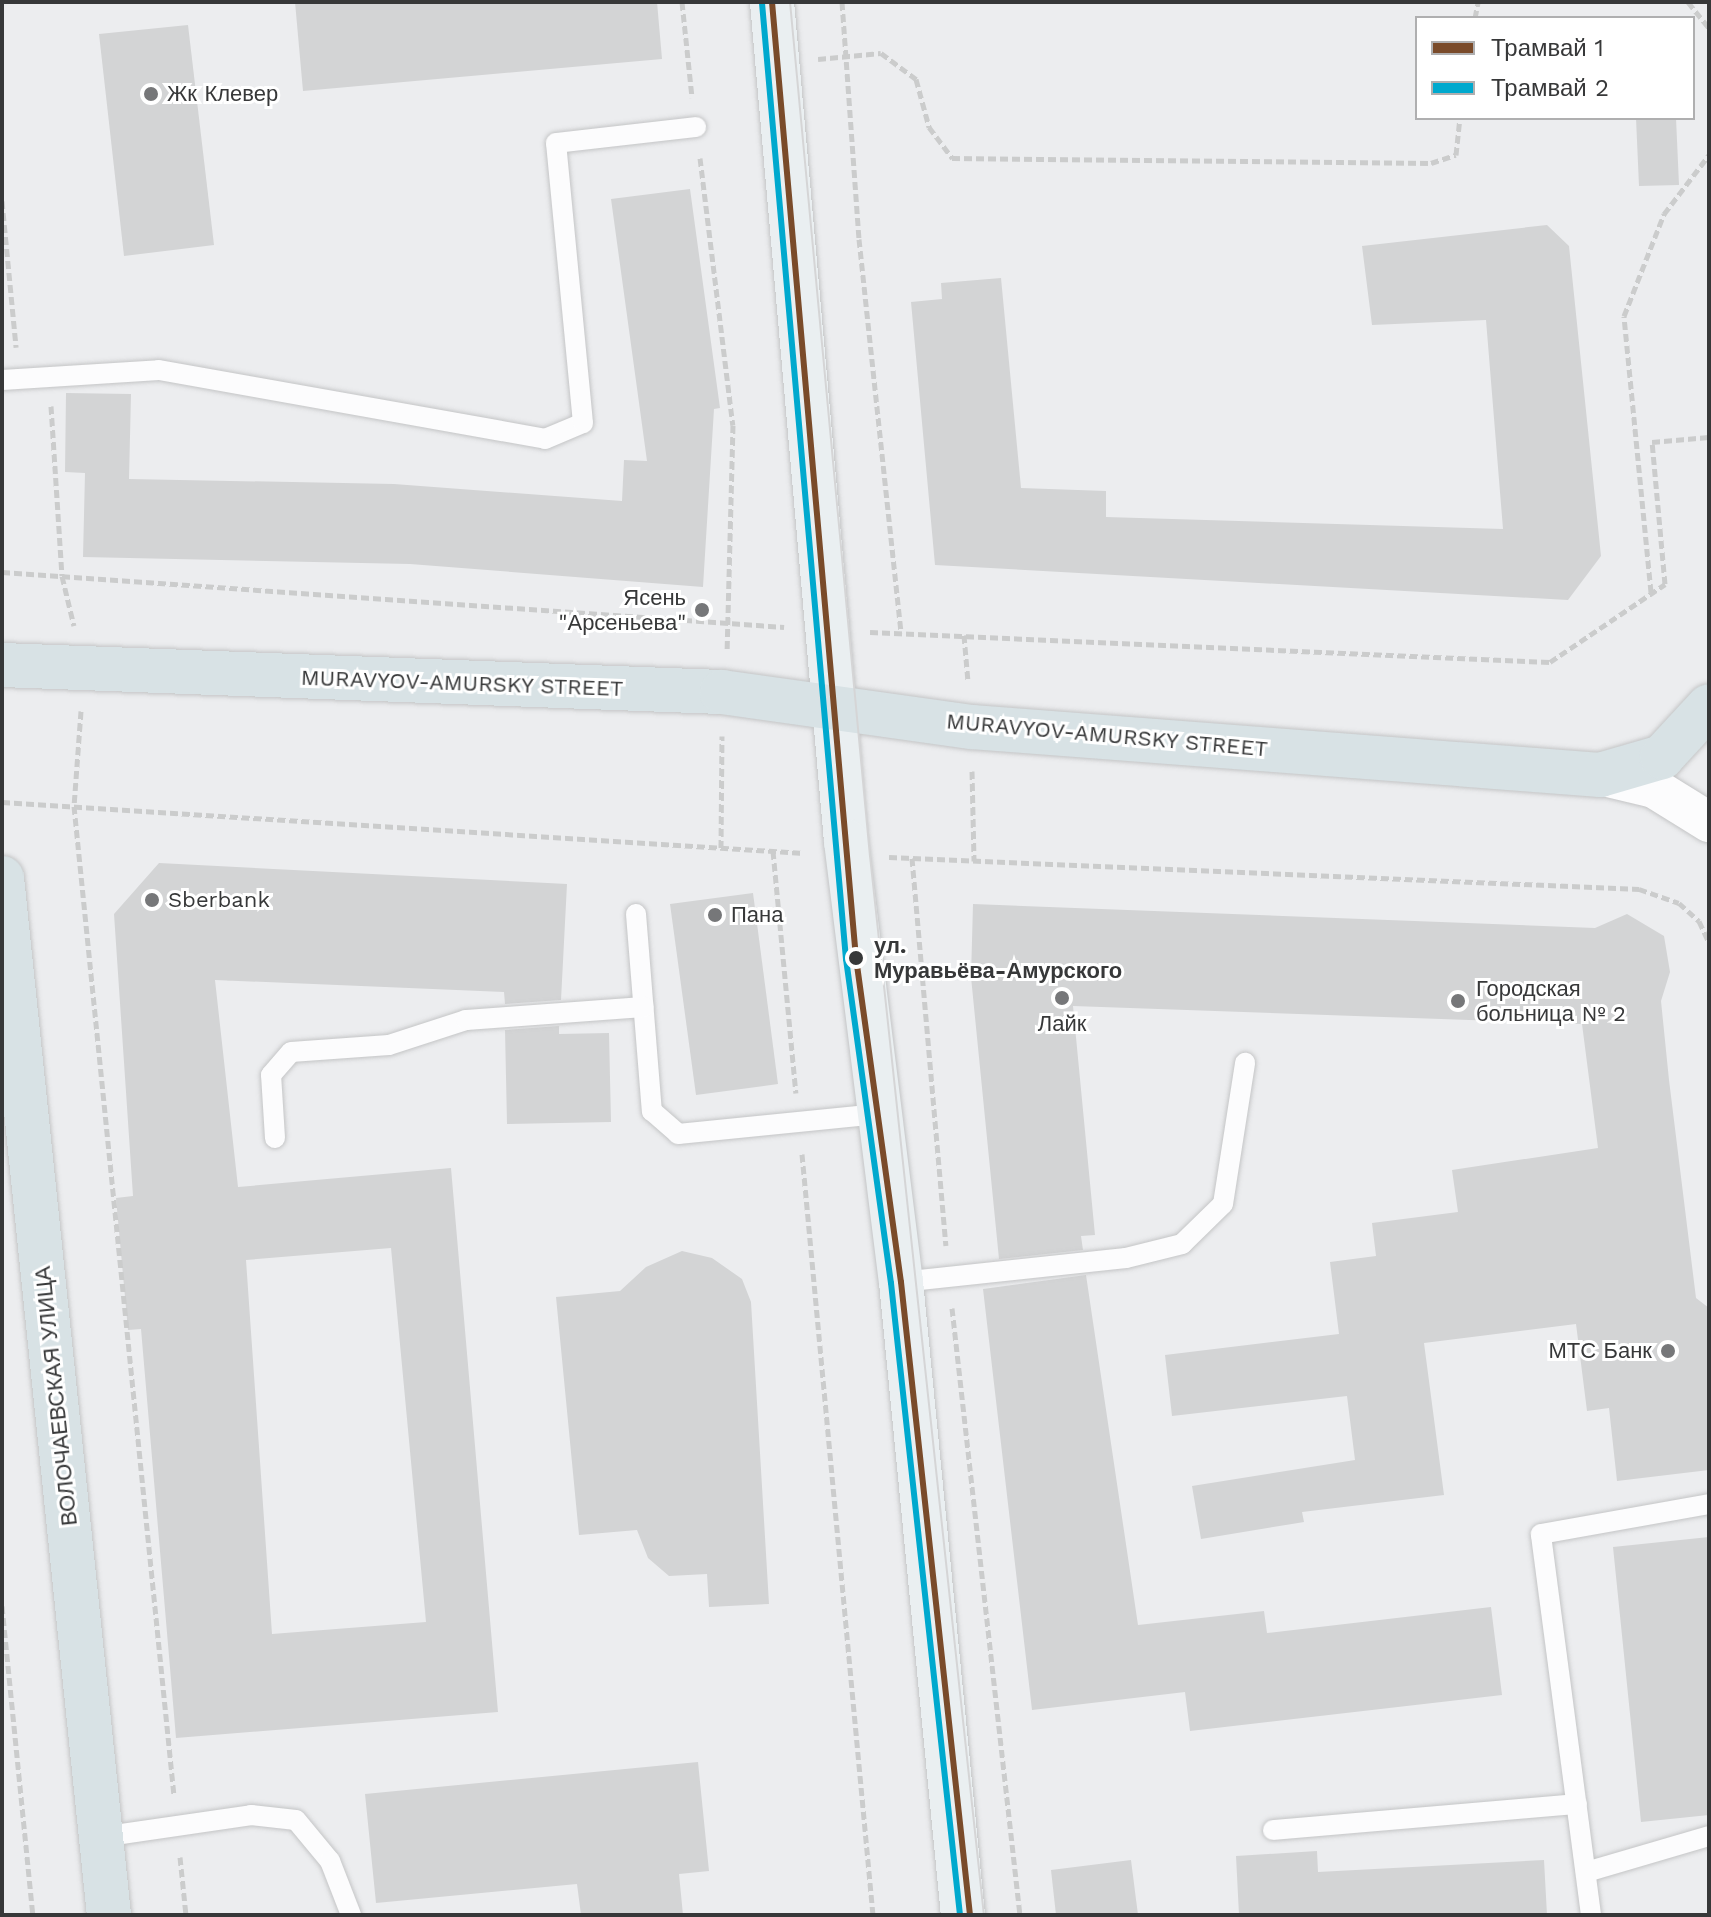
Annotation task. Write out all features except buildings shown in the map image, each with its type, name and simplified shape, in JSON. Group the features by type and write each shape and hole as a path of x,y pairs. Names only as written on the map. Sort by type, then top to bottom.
{"main road":[{"path":"772,2 835,707 878,1114 901,1282 963,1915"},
{"name":"MURAVYOV-AMURSKY STREET","path":"2,665 722,692 972,727 1600,775 1662,757 1709,706"},
{"name":"ВОЛОЧАЕВСКАЯ УЛИЦА","path":"2,878 109,1915"}],"street":[{"path":"1600,775 1654,788 1709,822"}],"lane":[{"path":"10,379 159,370 545,439 583,423 556,143 696,127"},
{"path":"636,914 652,1111 678,1134 878,1114"},
{"path":"275,1138 271,1075 291,1052 389,1045 466,1020 644,1007"},
{"path":"901,1282 1126,1258 1182,1244 1223,1204 1245,1063"},
{"path":"1591,1915 1541,1534 1709,1504"},
{"path":"1273,1830 1577,1804"},
{"path":"101,1837 251,1815 296,1820 330,1861 351,1915"},
{"path":"1586,1872 1709,1836"}],"path":[{"path":"682,2 733,425 730,624 722,692 721,848"},
{"path":"842,2 901,633"},
{"path":"1688,2 1709,28"},
{"path":"778,64 881,53 916,79 929,127 952,158 1431,163 1456,155 1460,120"},
{"path":"1651,593 1624,316 1664,214 1709,155"},
{"path":"2,201 10,379"},
{"path":"50,377 62,576 85,670 74,806 186,1915"},
{"path":"1660,528 1652,442 1709,437"},
{"path":"773,851 873,1915"},
{"path":"912,858 949,1277 1020,1915"},
{"path":"2,1606 33,1915"}],"tram line":[{"name":"1","path":"772,2 856,958 901,1282 970,1915"},
{"path":"790,2 870,856 984,1915"},
{"name":"2","path":"762,3 846,959 891,1283 960,1915"}],"place":[{"name":"Жк Клевер","path":"151,94"},
{"name":"Ясень \"Арсеньева\"","path":"702,610"},
{"name":"Sberbank","path":"152,900"},
{"name":"Пана","path":"715,915"},
{"name":"ул. Муравьёва-Амурского","path":"856,958"},
{"name":"Лайк","path":"1062,998"},
{"name":"Городская больница № 2","path":"1458,1001"},
{"name":"МТС Банк","path":"1668,1351"}]}
